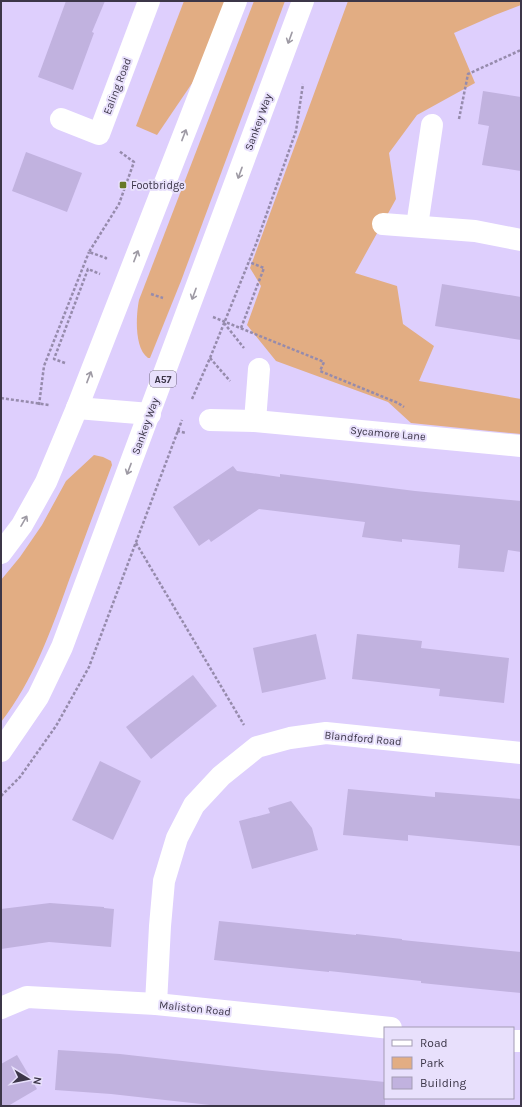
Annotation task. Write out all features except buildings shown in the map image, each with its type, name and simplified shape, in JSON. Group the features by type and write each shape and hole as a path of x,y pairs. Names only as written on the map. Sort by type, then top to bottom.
{"main road":[{"name":"Ealing Road","path":"99,134 149,1"},
{"path":"1,553 22,525 46,482 77,408 236,1"},
{"name":"Sankey Way","path":"1,751 38,697 62,647 303,1"},
{"path":"61,119 99,134"},
{"path":"417,226 432,125"},
{"path":"383,224 475,231 521,240"},
{"path":"255,421 258,369"},
{"path":"77,408 150,414"},
{"name":"Sycamore Lane","path":"210,420 255,421 521,446"},
{"name":"Blandford Road","path":"156,1004 164,881 177,838 194,805 221,776 257,748 290,738 326,733 521,753"},
{"name":"Maliston Road","path":"1,1008 27,998 156,1004 384,1027"}],"path":[{"path":"432,125 459,120 468,74 521,50"},
{"path":"190,402 250,262 296,130 304,77"},
{"path":"39,405 44,366 89,252 119,204 134,162 99,134"},
{"path":"89,252 106,258"},
{"path":"250,262 264,268 241,328 324,362 320,371 398,403"},
{"path":"65,363 54,359 88,269"},
{"path":"1,398 49,406"},
{"path":"1,796 20,777 56,726 89,667 184,416"},
{"path":"136,543 257,748"}],"green space":[{"path":"184,1 227,1 199,73 157,135 136,126"},
{"path":"254,1 285,1 181,281 150,358 148,358 143,353 138,339 137,314 139,300"},
{"path":"348,1 521,1 521,5 454,33 475,83 417,115 389,153 396,199 355,273 397,286 403,324 434,346 419,381 521,399 521,434 411,423 388,402 276,361 247,325 261,286 250,268"},
{"path":"94,455 111,461 112,465 55,619 40,655 23,690 1,722 1,580 20,557 42,525 66,481"}],"place":[{"name":"Footbridge","path":"123,185"}]}
